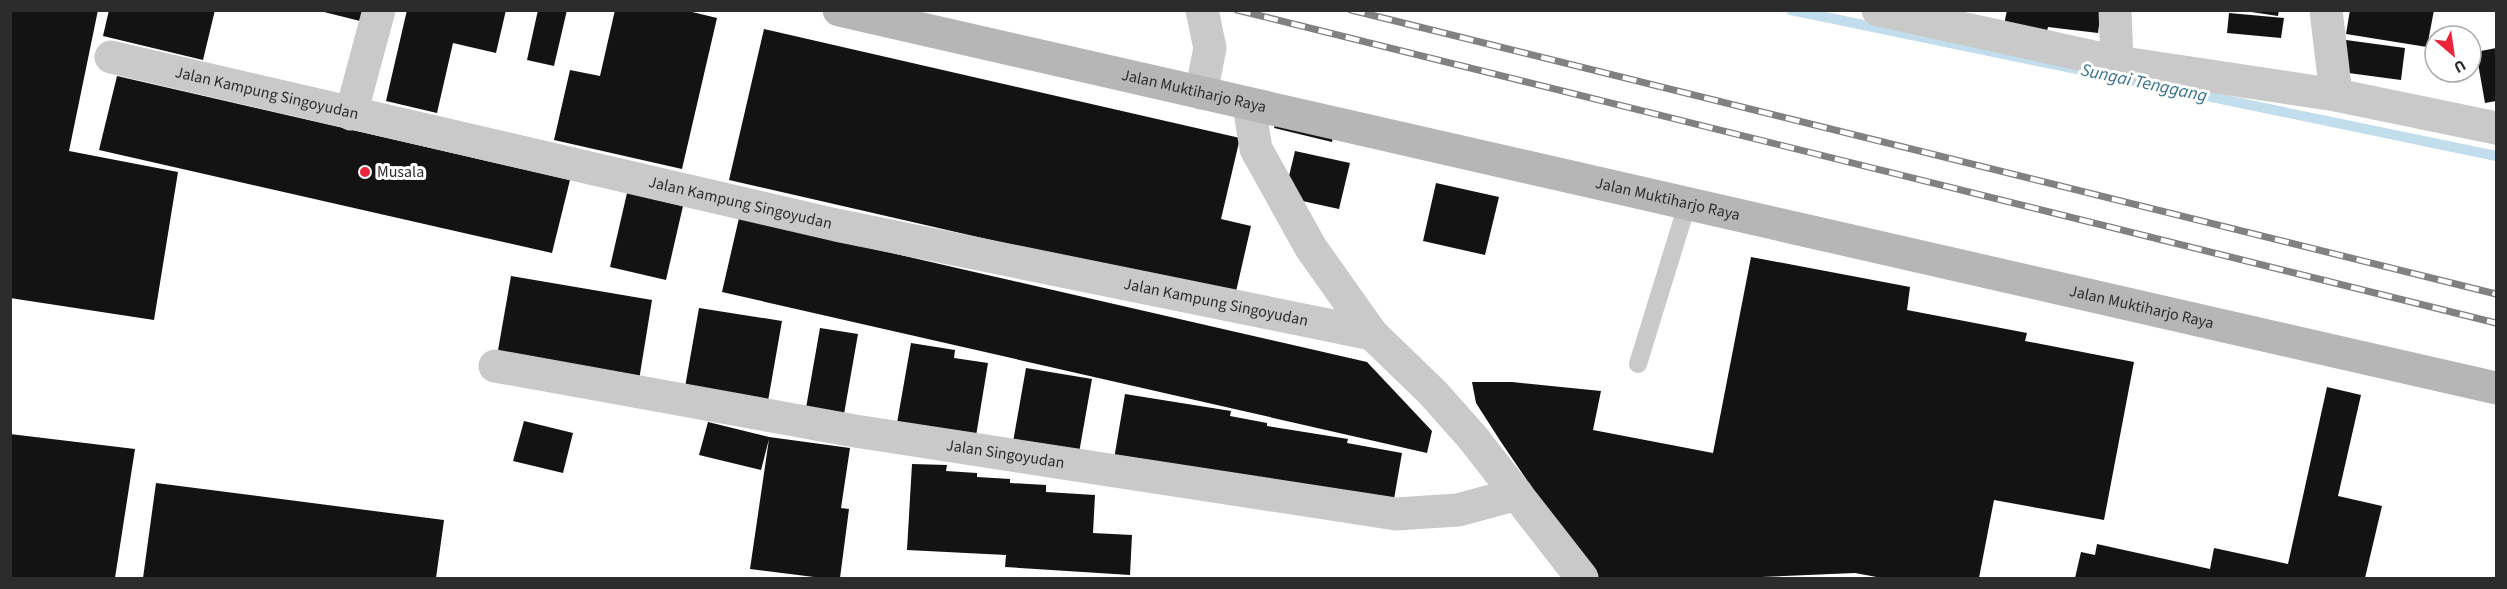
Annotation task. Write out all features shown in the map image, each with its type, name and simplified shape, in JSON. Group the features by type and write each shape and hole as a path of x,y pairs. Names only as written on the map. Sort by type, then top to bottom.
{"street":[{"path":"351,114 379,10"},
{"name":"Jalan Muktiharjo Raya","path":"839,10 2496,388"},
{"path":"1201,93 1210,48 1202,10"},
{"path":"1878,10 2117,62 2336,95 2496,128"},
{"path":"2115,10 2117,62"},
{"path":"2326,10 2336,95"},
{"name":"Jalan Kampung Singoyudan","path":"111,57 836,225 1372,334"},
{"path":"1249,105 1256,149 1279,195 1311,248 1372,334 1433,393 1473,438 1517,494 1575,576"},
{"name":"Jalan Singoyudan","path":"495,366 855,431 1396,514 1458,510 1517,494"}],"lane":[{"path":"1638,364 1687,204"}],"building":[{"path":"10,10 98,10 69,151 178,172 154,320 10,298"},
{"path":"109,10 215,10 203,60 103,36"},
{"path":"316,10 371,10 368,23"},
{"path":"407,10 506,10 496,53 453,43 437,113 386,101"},
{"path":"538,10 567,10 554,66 527,60"},
{"path":"615,10 684,10 717,18 682,169 554,140 570,70 600,76"},
{"path":"2007,10 2101,10 2098,33 2048,27 2047,31 2004,25"},
{"path":"2238,10 2279,10 2278,16"},
{"path":"2350,10 2434,10 2431,24 2423,24 2423,46 2346,34"},
{"path":"2229,13 2284,18 2281,38 2227,33"},
{"path":"764,29 1240,138 1221,219 1251,226 1235,296 729,180"},
{"path":"2346,40 2405,48 2401,80 2341,72"},
{"path":"2496,48 2496,101 2485,103 2482,84 2483,51"},
{"path":"117,76 570,180 552,253 99,150"},
{"path":"1277,118 1334,131 1332,142 1274,128"},
{"path":"1295,151 1350,163 1339,209 1284,197"},
{"path":"1436,183 1499,197 1485,255 1423,241"},
{"path":"627,193 683,206 666,280 610,267"},
{"path":"739,218 1367,362 1432,431 1427,453 722,292"},
{"path":"1751,257 1910,287 1907,310 2027,333 2025,341 2134,362 2104,520 1994,500 1979,578 1882,578 1855,573 1735,578 1599,578 1552,517 1501,442 1476,403 1472,382 1512,382 1601,391 1593,430 1713,453"},
{"path":"511,276 652,300 639,380 497,356"},
{"path":"699,308 782,321 768,401 685,387"},
{"path":"820,328 858,334 844,414 806,408"},
{"path":"911,343 955,350 954,358 988,363 976,436 897,423"},
{"path":"1026,368 1092,379 1079,453 1013,442"},
{"path":"2327,387 2361,395 2338,496 2382,506 2365,578 2075,578 2081,552 2095,555 2097,544 2210,569 2214,548 2288,564"},
{"path":"1125,394 1231,411 1230,416 1267,423 1267,426 1348,439 1347,443 1402,453 1393,505 1114,459"},
{"path":"524,421 573,433 563,473 513,461"},
{"path":"708,422 769,437 850,448 841,508 849,509 840,578 750,569 769,439 761,470 699,455"},
{"path":"10,434 135,449 115,578 10,578"},
{"path":"912,464 947,465 946,471 977,473 977,477 1010,479 1010,483 1046,485 1046,492 1095,495 1093,533 1132,535 1130,575 1005,567 1006,555 907,550"},
{"path":"156,483 444,520 436,578 143,578"}],"waterway":[{"name":"Sungai Tenggang","path":"1791,10 2496,156"}],"railway":[{"path":"1237,10 2496,323"},
{"path":"1351,10 2496,294"}],"place":[{"name":"Musala","path":"365,172"}]}
